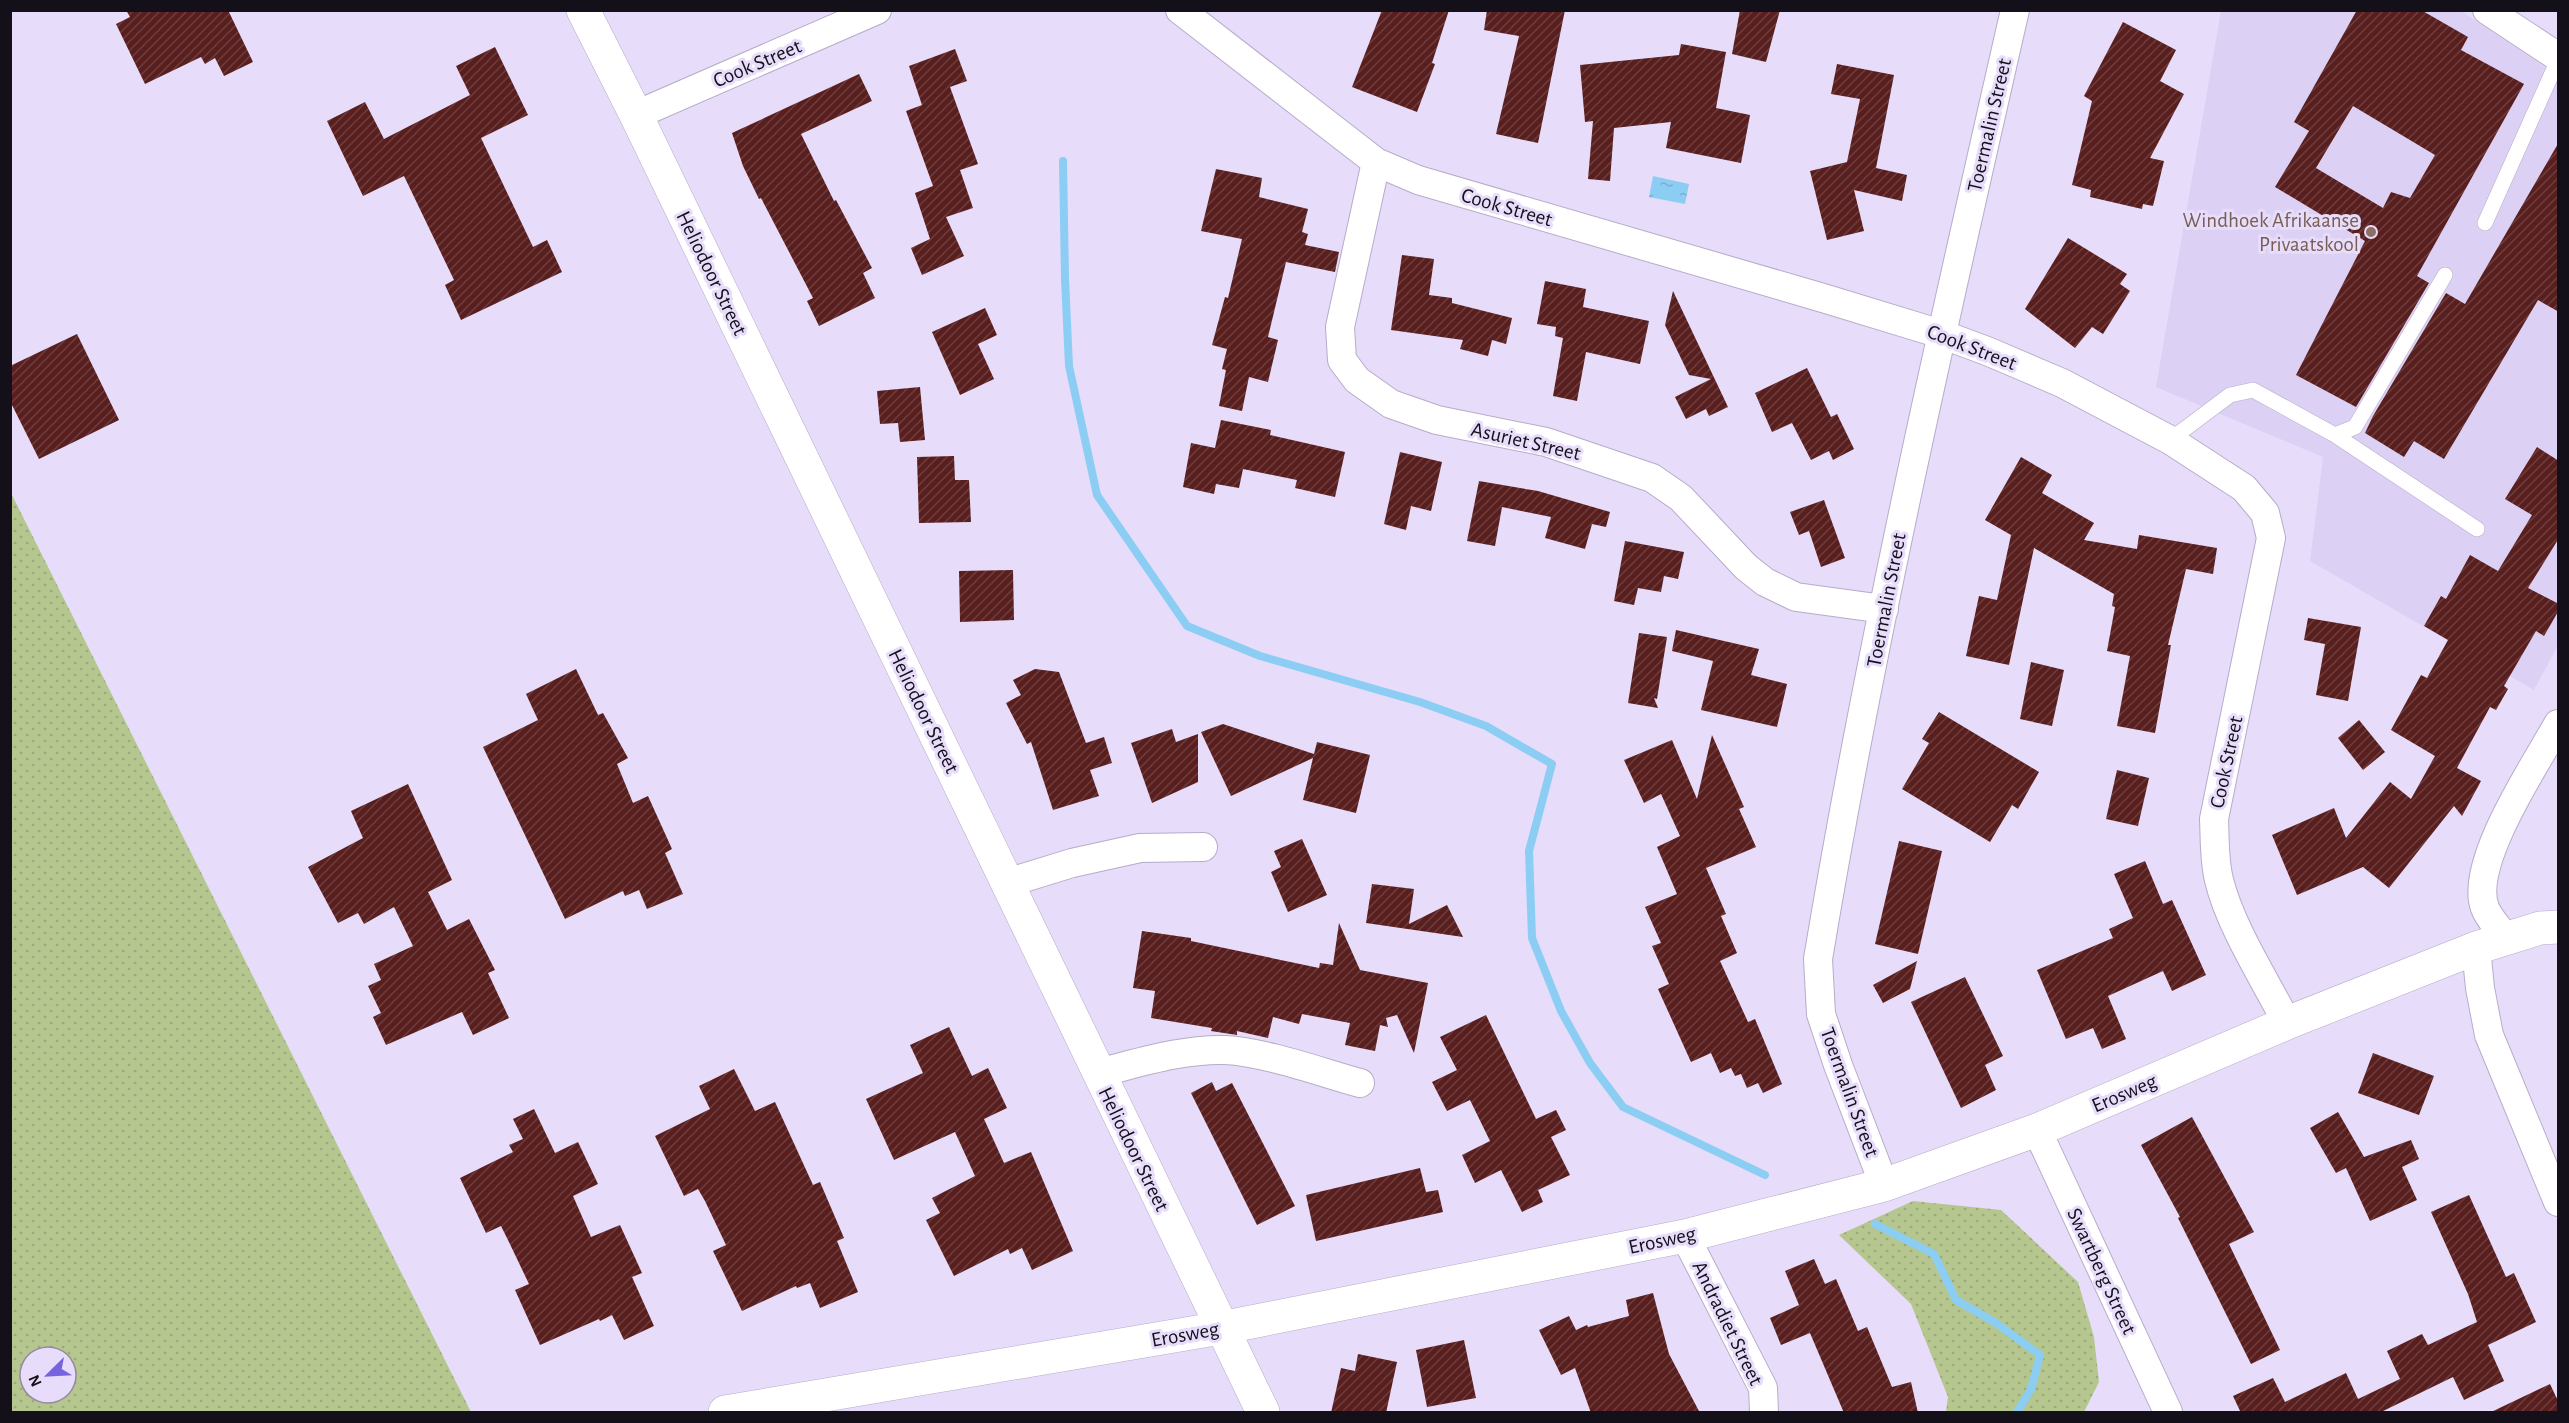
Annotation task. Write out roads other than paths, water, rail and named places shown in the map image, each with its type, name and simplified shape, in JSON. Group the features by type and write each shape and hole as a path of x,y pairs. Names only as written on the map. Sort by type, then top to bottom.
{"street":[{"name":"Heliodoor Street","path":"583,10 636,115 1263,1413"},
{"name":"Cook Street","path":"636,115 877,10"},
{"name":"Cook Street","path":"1180,10 1376,162 1418,180 1456,192 1941,334 2062,383 2170,440 2244,488 2265,513 2271,538 2214,819 2215,853 2219,880 2229,910 2287,1023"},
{"name":"Toermalin Street","path":"1884,1185 1821,1014 1818,959 1884,609 1941,334 2015,10"},
{"path":"2487,10 2559,59"},
{"name":"Asuriet Street","path":"1376,162 1341,327 1342,360 1357,380 1391,404 1437,420 1546,442 1652,478 1681,498 1746,567 1766,582 1796,597 1884,609"},
{"path":"2559,724 2497,836 2488,858 2482,884 2491,944 2480,988 2489,1035 2559,1202"},
{"path":"1007,883 1072,863 1140,848 1203,847"},
{"name":"Erosweg","path":"725,1413 1221,1328 1684,1236 1884,1185 2037,1130 2287,1023 2491,944 2540,928 2559,927"},
{"path":"1098,1073 1177,1053 1226,1050 1268,1058 1360,1083"},
{"name":"Swartberg Street","path":"2037,1130 2168,1413"},
{"name":"Andradiet Street","path":"1684,1236 1763,1388 1764,1413"}],"lane":[{"path":"2485,223 2559,59"},
{"path":"2335,435 2355,427 2445,275"},
{"path":"2170,440 2230,395 2253,390 2335,435 2477,529"}],"water":[{"path":"1653,176 1689,184 1685,204 1649,197"}],"waterway":[{"path":"1063,161 1069,366 1097,495 1187,626 1260,656 1420,702 1486,726 1552,764 1529,851 1532,938 1561,1011 1590,1063 1623,1107 1765,1175"},
{"path":"1875,1224 1934,1254 1956,1300 1996,1323 2040,1355 2031,1389 2017,1412"}],"place":[{"name":"Windhoek Afrikaanse Privaatskool","path":"2371,232"}]}
